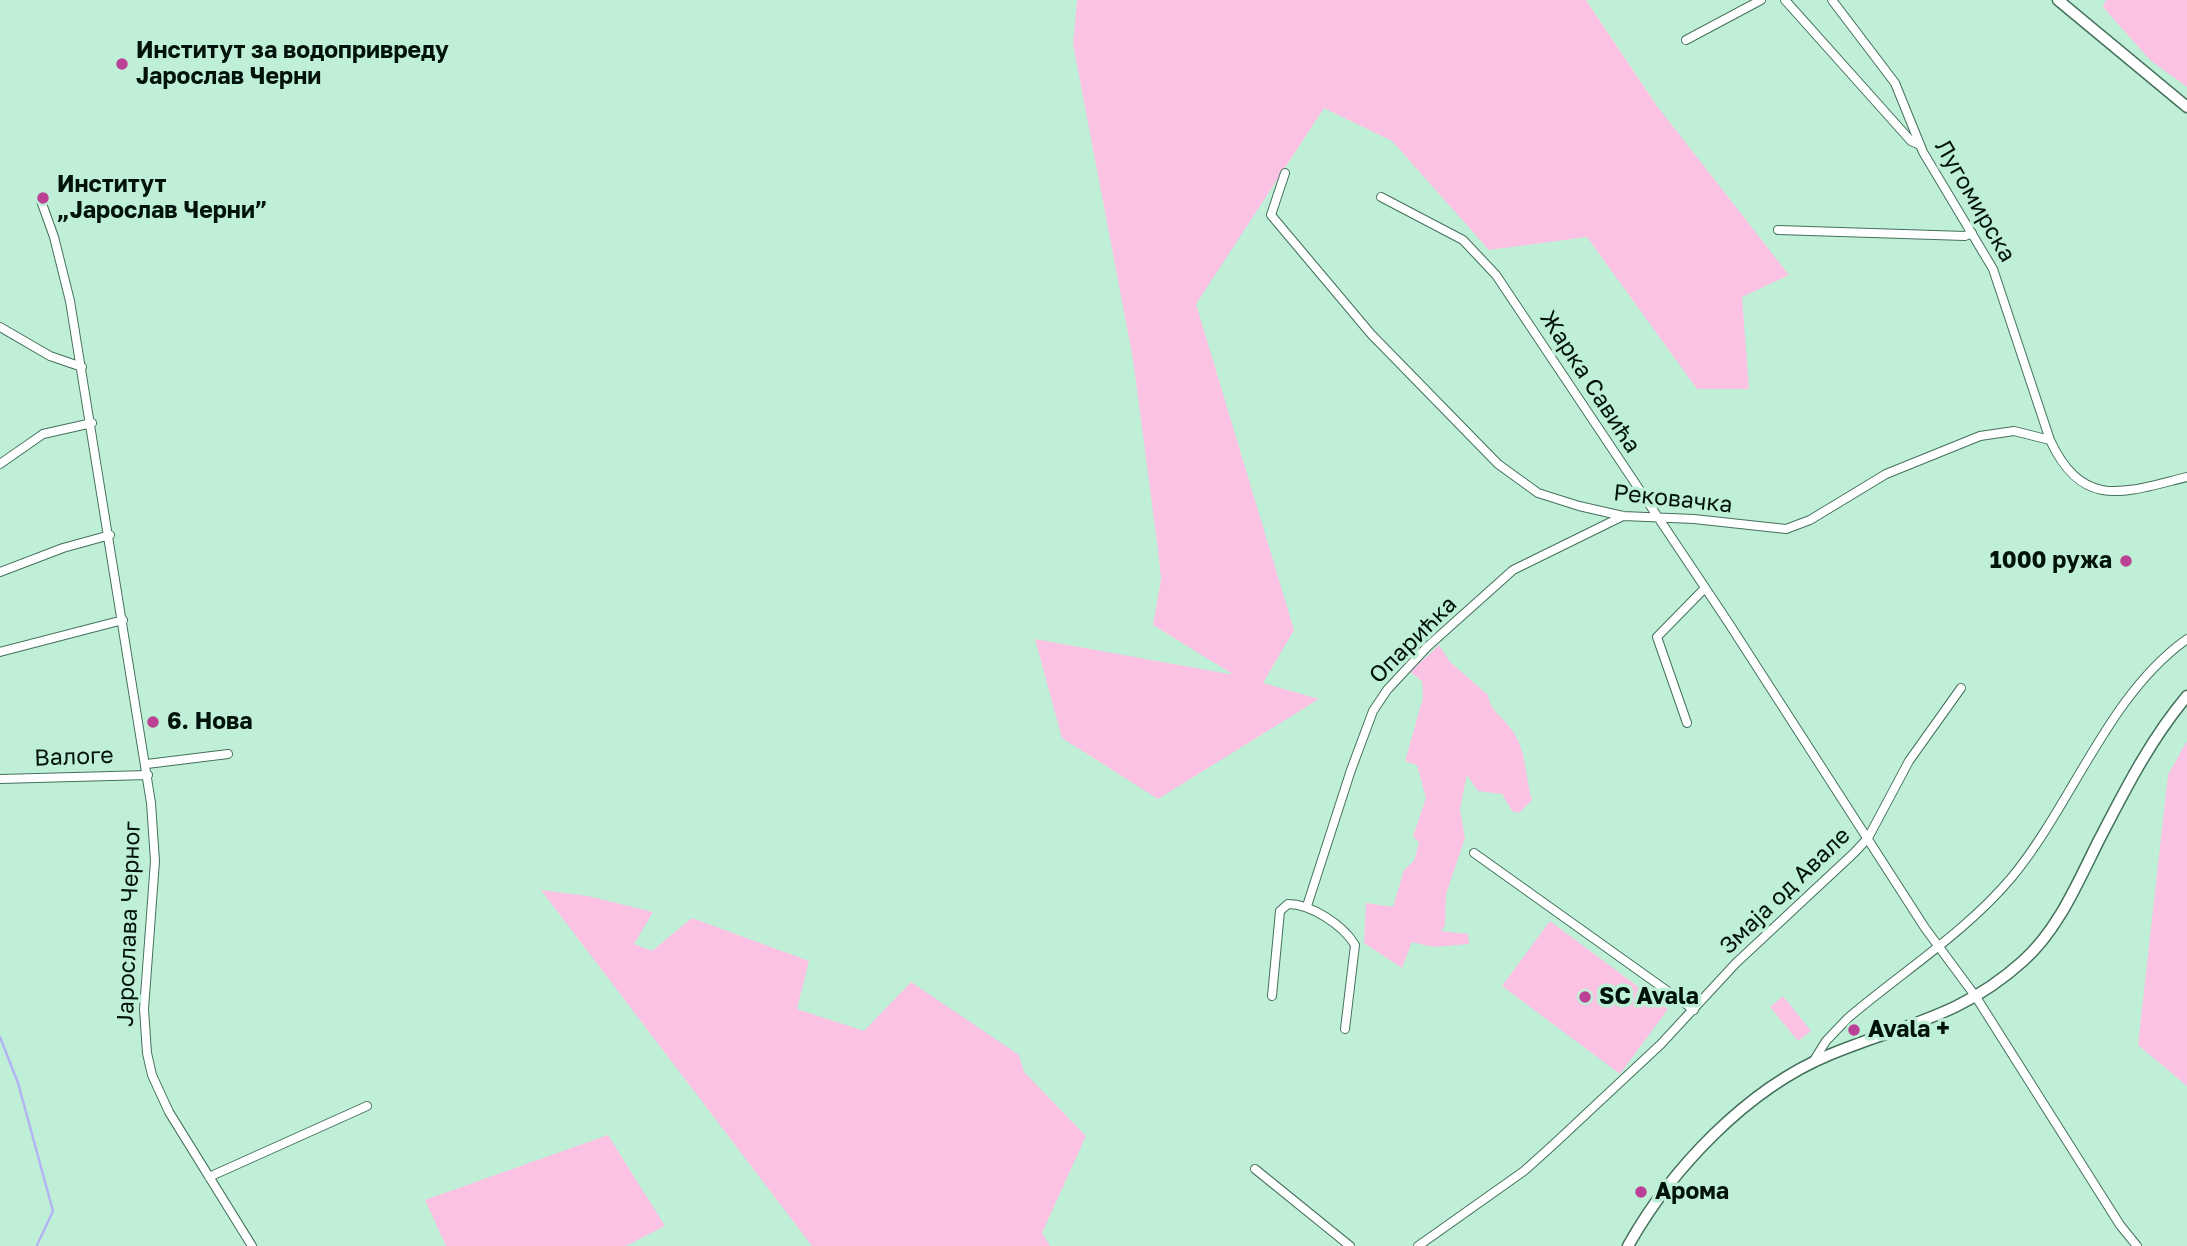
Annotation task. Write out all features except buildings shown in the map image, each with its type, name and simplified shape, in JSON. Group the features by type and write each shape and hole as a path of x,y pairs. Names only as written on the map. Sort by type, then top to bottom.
{"main road":[{"path":"2058,0 2187,107"},
{"path":"1629,1246 1667,1190 1716,1135 1773,1087 1813,1062 1950,1012 1976,997 2016,967 2043,940 2070,897 2134,771 2187,696"}],"street":[{"path":"1686,40 1761,0"},
{"path":"1785,0 1911,141 1920,145"},
{"name":"Лугомирска","path":"1832,0 1871,47 1895,83 1920,145 1999,284 2050,440"},
{"name":"Рековачка","path":"1285,173 1271,215 1371,334 1483,449 1517,480 1538,493 1623,516 1786,529 1810,520 1886,474 1980,436 2014,431 2050,440"},
{"name":"Жарка Савића","path":"1381,197 1463,240 1496,275 1976,997 2110,1211 2137,1246"},
{"name":"Јарослава Черног","path":"40,198 64,274 82,367 148,775 155,860 144,1009 147,1053 160,1094 253,1246"},
{"path":"1778,230 1965,236 1972,233"},
{"path":"0,327 50,356 82,367"},
{"path":"0,464 43,434 92,424"},
{"path":"2050,440 2069,470 2101,492 2127,491 2187,477"},
{"name":"Опарићка","path":"1307,906 1368,723 1387,690 1427,647 1513,570 1623,516"},
{"path":"0,572 63,548 110,535"},
{"path":"1687,723 1657,637 1705,588"},
{"path":"0,652 123,620"},
{"path":"1813,1062 1826,1041 1847,1018 1939,945 2011,877 2047,829 2111,721 2137,689 2187,639"},
{"name":"Змаја од Авале","path":"1418,1246 1524,1171 1694,1010 1736,963 1868,838 1909,761 1961,688"},
{"path":"146,764 228,754"},
{"name":"Валоге","path":"0,779 148,775"},
{"path":"1474,853 1694,1010"},
{"path":"1272,996 1280,911 1288,904 1307,906 1349,937 1355,945 1345,1029"},
{"path":"209,1177 367,1106"},
{"path":"1255,1169 1350,1246"}],"shaded area":[{"path":"1077,0 1586,0 1657,106 1789,275 1742,297 1749,389 1697,389 1587,237 1489,250 1392,141 1324,108 1196,304 1294,630 1263,683 1319,699 1158,799 1062,738 1035,639 1234,675 1153,625 1161,579 1158,550 1133,359 1073,44"},
{"path":"2106,0 2187,0 2187,87 2150,60 2103,7"},
{"path":"1439,645 1450,662 1488,695 1494,710 1517,738 1532,800 1519,813 1512,811 1502,794 1478,791 1467,775 1460,809 1465,838 1446,894 1445,925 1441,931 1468,934 1469,944 1433,947 1412,942 1402,968 1364,943 1366,903 1393,907 1404,870 1414,861 1419,843 1413,836 1426,798 1417,765 1405,761 1423,698 1422,681 1410,672"},
{"path":"2187,741 2187,1086 2138,1045 2168,775"},
{"path":"541,890 588,896 653,912 634,944 652,951 692,918 809,961 797,1009 864,1031 911,982 1019,1055 1024,1072 1086,1136 1042,1233 1050,1246 812,1246"},
{"name":"SC Avala","path":"1550,921 1668,1009 1620,1074 1502,986"},
{"path":"1783,996 1811,1031 1798,1041 1770,1007"},
{"path":"608,1135 665,1226 626,1246 446,1246 425,1200"}],"waterway":[{"path":"0,1037 18,1083 53,1211 37,1245"}],"place":[{"name":"Институт за водопривреду Јарослав Черни","path":"122,64"},
{"name":"Институт „Јарослав Черни”","path":"43,198"},
{"name":"1000 ружа","path":"2126,561"},
{"name":"6. Нова","path":"153,722"},
{"name":"SC Avala","path":"1585,997"},
{"name":"Avala +","path":"1854,1030"},
{"name":"Арома","path":"1641,1192"}]}
